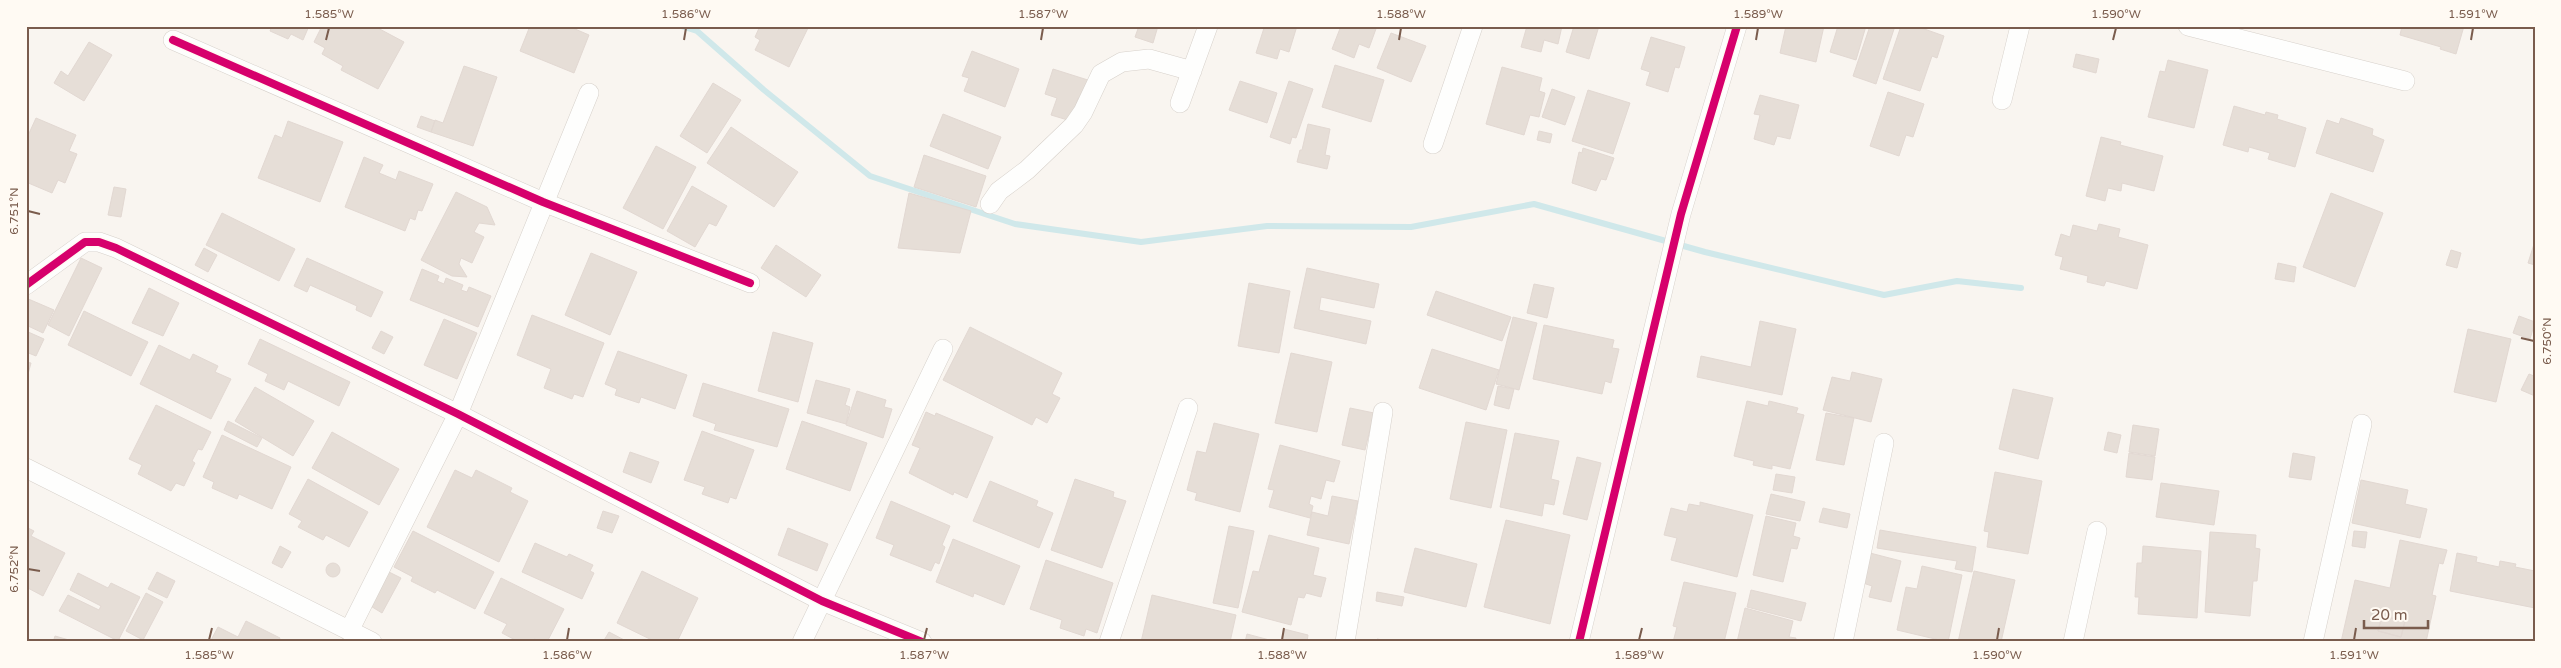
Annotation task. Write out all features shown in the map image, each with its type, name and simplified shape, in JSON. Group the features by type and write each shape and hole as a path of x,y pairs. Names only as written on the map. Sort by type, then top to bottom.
{"street":[{"path":"1180,102 1208,26"},
{"path":"1433,144 1474,26"},
{"path":"1579,642 1670,267 1681,214 1737,26"},
{"path":"2002,100 2020,26"},
{"path":"2188,26 2263,35 2404,81"},
{"path":"173,40 543,202 750,283"},
{"path":"990,204 999,191 1026,170 1074,125 1083,112 1101,74 1122,62 1149,59 1192,72"},
{"path":"349,631 458,414 589,93"},
{"path":"26,285 85,242 99,242 116,248 458,414 822,601 922,642"},
{"path":"802,642 943,348"},
{"path":"1109,642 1188,408"},
{"path":"1346,642 1384,412"},
{"path":"2313,642 2362,424"},
{"path":"1843,642 1884,443"},
{"path":"26,468 372,642"},
{"path":"2073,642 2096,531"}],"building":[{"path":"272,26 309,26 303,40 291,34 288,39 270,31"},
{"path":"322,26 374,26 404,42 378,89 341,70 343,66 322,54 325,48 314,42"},
{"path":"530,26 568,26 589,35 574,73 520,51"},
{"path":"760,26 808,28 789,67 755,50 760,40 755,37"},
{"path":"1139,26 1158,26 1153,43 1135,37"},
{"path":"1258,26 1297,26 1289,52 1280,49 1277,59 1256,53 1264,28"},
{"path":"1341,26 1377,26 1369,48 1359,44 1354,58 1332,49"},
{"path":"1527,26 1562,26 1558,44 1544,40 1541,52 1521,47"},
{"path":"1574,26 1599,26 1589,59 1566,52"},
{"path":"1786,26 1824,26 1816,62 1780,53"},
{"path":"1838,26 1866,26 1856,60 1830,52"},
{"path":"1870,26 1895,26 1876,84 1853,76"},
{"path":"1901,26 1916,26 1944,36 1937,58 1932,56 1920,91 1883,79"},
{"path":"2402,26 2464,26 2456,54 2440,49 2441,47 2400,35"},
{"path":"1391,33 1426,46 1411,82 1377,68"},
{"path":"1651,37 1685,47 1679,68 1675,67 1668,92 1646,85 1650,72 1641,69"},
{"path":"89,42 112,55 84,101 54,83 61,71 68,76"},
{"path":"972,51 1019,69 1005,107 964,91 969,78 962,76"},
{"path":"2076,54 2099,59 2096,73 2073,67"},
{"path":"2168,60 2208,70 2194,128 2148,117 2160,71 2165,72"},
{"path":"1335,65 1384,80 1371,122 1322,107"},
{"path":"464,66 497,77 473,146 431,132 435,120 443,123"},
{"path":"1502,67 1542,78 1539,91 1545,93 1539,117 1530,115 1524,135 1486,124"},
{"path":"1053,69 1091,81 1085,100 1078,98 1071,121 1051,115 1057,98 1045,94"},
{"path":"1240,81 1277,93 1267,123 1229,110"},
{"path":"1289,81 1313,89 1296,138 1292,137 1290,144 1270,137"},
{"path":"713,83 741,100 707,153 680,136"},
{"path":"1552,89 1575,97 1565,125 1542,117"},
{"path":"1588,90 1630,103 1613,154 1572,141"},
{"path":"1888,92 1924,104 1913,137 1906,135 1899,156 1870,146"},
{"path":"1760,95 1799,105 1790,139 1777,136 1774,145 1754,139 1760,115 1754,114"},
{"path":"2234,106 2265,115 2266,112 2278,115 2277,119 2306,128 2295,167 2268,159 2270,153 2249,147 2248,152 2223,145"},
{"path":"943,114 1001,137 988,169 930,146"},
{"path":"421,116 435,121 431,132 417,127"},
{"path":"36,118 76,135 69,151 77,154 65,183 58,180 52,193 26,182 26,140"},
{"path":"2341,118 2373,129 2372,135 2384,140 2373,172 2316,153 2327,120 2339,124"},
{"path":"288,121 343,142 320,202 258,178 275,135 282,138"},
{"path":"1308,124 1330,129 1325,155 1330,156 1327,169 1297,162"},
{"path":"731,127 798,172 774,207 707,163"},
{"path":"1539,131 1552,134 1550,143 1537,140"},
{"path":"2101,137 2121,142 2120,145 2163,156 2154,191 2122,183 2121,191 2108,188 2105,201 2086,196"},
{"path":"656,146 696,167 663,229 623,208"},
{"path":"1583,148 1614,158 1606,180 1601,179 1596,191 1572,183 1579,152 1582,153"},
{"path":"924,155 986,176 976,207 914,187"},
{"path":"364,157 383,165 379,173 396,180 399,171 433,184 422,211 418,210 415,220 410,218 405,231 345,207"},
{"path":"692,186 727,206 716,226 709,223 695,247 667,231"},
{"path":"114,187 126,189 121,217 108,215"},
{"path":"456,192 487,207 495,225 479,223 474,232 484,237 472,263 461,258 459,264 467,277 452,276 421,260"},
{"path":"909,193 971,211 960,253 898,248"},
{"path":"2331,193 2383,213 2355,287 2303,267"},
{"path":"222,213 295,249 279,281 206,245"},
{"path":"2099,224 2120,229 2118,237 2148,245 2137,289 2106,281 2104,286 2087,282 2088,276 2060,269 2063,257 2055,255 2061,234 2070,237 2073,225 2097,231"},
{"path":"2535,241 2535,265 2528,263"},
{"path":"776,245 821,275 806,297 761,268"},
{"path":"204,248 217,255 208,272 195,265"},
{"path":"2451,250 2461,253 2457,268 2446,265"},
{"path":"591,253 637,272 610,335 565,315"},
{"path":"81,258 102,268 69,336 48,325"},
{"path":"307,258 383,292 371,317 356,310 357,306 310,285 307,292 294,286"},
{"path":"2278,263 2296,267 2294,282 2275,279"},
{"path":"1307,268 1379,284 1374,308 1321,297 1319,310 1371,321 1366,344 1294,328"},
{"path":"422,269 439,276 437,281 444,284 446,278 463,285 461,290 467,292 469,287 491,296 478,327 410,300"},
{"path":"1249,283 1290,291 1279,353 1238,346"},
{"path":"1534,284 1554,288 1547,318 1527,313"},
{"path":"149,288 179,303 163,336 132,323"},
{"path":"1436,291 1511,317 1502,341 1427,315"},
{"path":"26,298 54,310 43,333 26,325"},
{"path":"84,311 148,342 131,376 68,345"},
{"path":"532,315 604,343 583,397 574,394 572,399 544,388 551,369 517,355"},
{"path":"2519,316 2535,322 2530,339 2513,333"},
{"path":"1513,317 1537,323 1519,390 1496,384"},
{"path":"444,319 477,333 457,379 424,365"},
{"path":"1760,321 1796,329 1782,395 1697,377 1701,356 1751,367"},
{"path":"1544,325 1614,340 1612,348 1619,349 1611,383 1605,381 1602,394 1533,379"},
{"path":"970,327 1062,373 1052,394 1060,398 1047,423 1036,417 1032,425 943,380"},
{"path":"2468,329 2511,339 2496,402 2454,392"},
{"path":"26,331 44,339 36,356 26,352"},
{"path":"381,331 393,337 384,354 372,348"},
{"path":"773,332 813,343 798,402 758,391"},
{"path":"260,339 350,382 339,406 288,381 284,390 265,381 268,374 248,364"},
{"path":"159,345 190,360 193,354 218,366 215,372 231,379 211,419 140,384"},
{"path":"1432,349 1499,370 1486,410 1419,388"},
{"path":"618,351 687,375 675,409 641,397 639,403 615,395 617,389 605,384"},
{"path":"1291,353 1332,362 1317,432 1275,423"},
{"path":"26,362 31,363 28,374 26,374"},
{"path":"1852,372 1882,379 1871,422 1823,410 1832,377 1850,381"},
{"path":"2535,373 2535,396 2521,390 2529,374 2534,376"},
{"path":"816,380 850,389 845,405 850,407 846,424 807,413"},
{"path":"703,383 789,409 777,447 714,430 716,424 693,416"},
{"path":"1498,386 1514,389 1509,409 1494,405"},
{"path":"255,387 314,421 293,456 235,421"},
{"path":"2013,389 2053,398 2038,459 1999,449"},
{"path":"857,391 886,400 884,407 892,409 883,438 846,425"},
{"path":"1747,401 1768,406 1769,401 1798,408 1796,413 1804,415 1790,469 1772,465 1772,469 1753,465 1754,461 1734,456"},
{"path":"156,405 211,432 202,450 198,449 192,461 195,463 184,486 176,483 171,491 138,474 142,465 129,459"},
{"path":"1350,408 1374,413 1365,450 1342,445"},
{"path":"926,412 935,416 936,413 993,437 967,498 954,492 953,495 909,473 920,448 912,445"},
{"path":"1826,413 1854,418 1844,465 1816,460"},
{"path":"228,421 262,438 257,447 224,430"},
{"path":"802,421 867,443 850,491 786,469"},
{"path":"1466,422 1507,430 1491,508 1450,499"},
{"path":"1214,423 1259,434 1240,512 1195,500 1197,493 1187,490 1197,451 1206,453"},
{"path":"2133,425 2159,429 2155,456 2129,452"},
{"path":"702,431 754,450 736,499 730,497 728,503 702,494 705,487 684,480"},
{"path":"332,432 399,469 379,505 312,468"},
{"path":"2108,432 2121,435 2117,453 2104,450"},
{"path":"1515,433 1559,441 1551,479 1559,481 1554,505 1544,503 1542,516 1500,507"},
{"path":"222,435 291,467 272,509 239,494 237,499 212,488 214,482 203,477"},
{"path":"1280,445 1340,461 1334,482 1326,480 1321,499 1311,496 1309,504 1313,506 1310,518 1269,507 1274,490 1268,489"},
{"path":"630,452 659,462 651,483 623,472"},
{"path":"2129,453 2155,457 2152,480 2126,477"},
{"path":"2293,453 2315,457 2311,480 2289,477"},
{"path":"1577,457 1601,463 1587,520 1563,514"},
{"path":"455,470 472,478 476,470 512,488 510,492 528,501 499,562 427,527"},
{"path":"1995,472 2042,481 2028,554 1987,547 1989,532 1984,531"},
{"path":"1776,474 1795,477 1792,493 1773,490"},
{"path":"308,479 368,512 349,547 326,535 323,540 298,527 302,521 289,514"},
{"path":"1075,479 1114,492 1113,497 1126,501 1102,568 1051,550"},
{"path":"2361,480 2408,490 2405,504 2427,509 2420,538 2352,523"},
{"path":"990,481 1038,501 1036,506 1053,513 1039,548 973,521"},
{"path":"2161,483 2219,491 2214,525 2156,517"},
{"path":"1771,494 1805,502 1800,521 1766,514"},
{"path":"1332,496 1358,501 1349,544 1307,535 1312,512 1328,516"},
{"path":"891,501 950,526 942,545 945,547 939,564 935,562 931,571 890,555 894,545 876,538"},
{"path":"1700,502 1753,515 1737,577 1671,560 1677,538 1664,535 1671,508 1687,512 1689,504 1700,506"},
{"path":"1823,508 1850,514 1847,528 1819,522"},
{"path":"603,511 619,516 612,533 597,528"},
{"path":"1766,516 1796,523 1793,536 1800,538 1797,549 1791,548 1783,582 1753,575"},
{"path":"1506,520 1570,535 1550,624 1484,607"},
{"path":"1229,526 1254,531 1238,608 1213,603"},
{"path":"26,527 34,531 31,536 65,553 43,596 26,587"},
{"path":"788,528 828,544 817,571 778,555"},
{"path":"1880,530 1976,547 1972,572 1955,569 1957,561 1877,548"},
{"path":"413,531 494,572 475,609 437,590 435,593 411,581 413,577 394,567"},
{"path":"2354,531 2367,532 2365,548 2352,546"},
{"path":"2210,532 2256,535 2255,548 2260,549 2257,581 2253,581 2250,616 2205,612"},
{"path":"1269,535 1319,548 1313,575 1326,578 1321,597 1306,593 1304,598 1298,597 1291,625 1242,612 1253,571 1259,572"},
{"path":"953,539 1020,566 1004,605 974,593 973,597 936,582"},
{"path":"2400,540 2447,550 2443,564 2439,563 2432,595 2436,596 2426,642 2341,642 2355,580 2390,588","holes":["2382,616 2405,621 2401,637 2378,631"]},
{"path":"535,543 567,557 569,554 593,565 590,571 594,573 582,599 522,572"},
{"path":"280,546 291,552 282,568 272,563"},
{"path":"2143,546 2201,551 2197,618 2138,614 2139,597 2135,597 2137,563 2142,563"},
{"path":"1415,548 1477,564 1466,607 1404,592"},
{"path":"1870,553 1901,561 1891,602 1869,597 1872,586 1863,583"},
{"path":"2457,553 2477,557 2476,562 2499,567 2500,561 2516,564 2515,567 2535,571 2535,608 2450,591"},
{"path":"1046,560 1113,583 1097,633 1086,629 1084,636 1060,628 1062,620 1030,609"},
{"path":"330,563 336,563 340,570 336,577 330,577 326,573 326,567"},
{"path":"1922,566 1962,575 1948,642 1897,630 1906,587 1917,589"},
{"path":"387,571 401,578 382,613 369,605"},
{"path":"642,571 698,598 677,642 656,642 617,623"},
{"path":"1974,571 2015,580 2001,642 1958,642"},
{"path":"157,572 175,581 167,598 148,589"},
{"path":"78,573 108,588 111,583 140,597 118,641 59,611 68,595 99,610 101,606 70,590"},
{"path":"501,578 564,609 547,642 534,639 533,642 519,642 502,633 507,624 484,613"},
{"path":"1684,582 1736,593 1724,642 1673,642 1677,627 1673,626"},
{"path":"1751,590 1806,603 1801,621 1747,607"},
{"path":"1377,592 1404,597 1402,606 1376,601"},
{"path":"146,593 163,602 143,640 126,631"},
{"path":"1152,595 1236,615 1230,642 1141,642"},
{"path":"1745,608 1793,621 1789,637 1796,638 1795,642 1737,642"},
{"path":"2382,616 2405,621 2401,637 2378,631"},
{"path":"246,621 280,638 278,642 210,642 218,627 238,637"},
{"path":"1284,629 1308,635 1307,642 1281,642"},
{"path":"609,632 628,642 603,642"},
{"path":"1247,634 1277,642 1245,642"},
{"path":"55,636 69,640 68,642 53,642"},
{"path":"1377,639 1395,642 1376,642"}],"waterway":[{"path":"681,26 697,31 764,90 870,176 1015,224 1141,242 1267,226 1411,227 1534,204 1705,252 1884,295 1957,281 2021,288"}],"cycle path":[{"path":"1579,642 1681,214 1737,26"},
{"path":"173,40 543,202 750,283"},
{"path":"26,285 85,242 99,242 116,248 458,414 822,601 922,642"}]}
